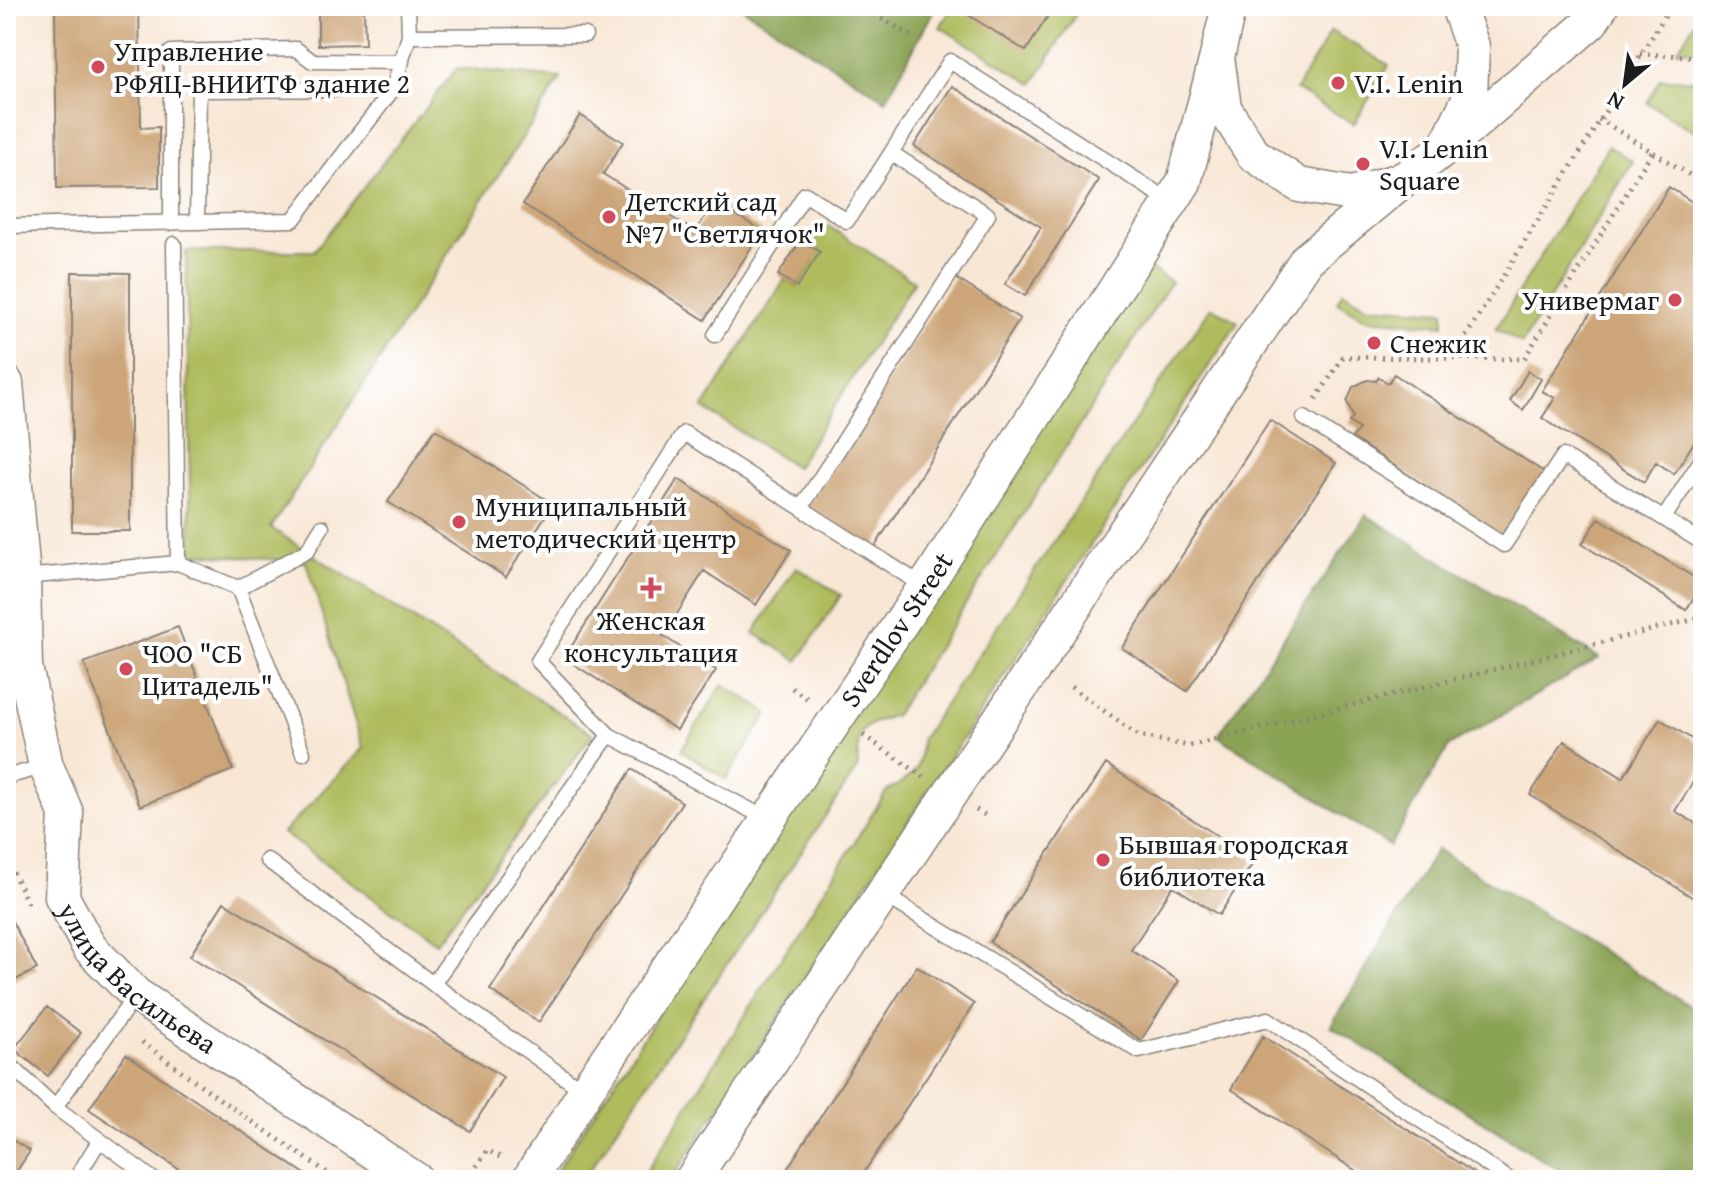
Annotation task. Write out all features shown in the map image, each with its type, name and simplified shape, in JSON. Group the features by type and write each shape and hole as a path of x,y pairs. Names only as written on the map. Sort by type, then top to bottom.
{"street":[{"name":"Sverdlov Street","path":"529,1180 925,587 1184,182 1228,6"},
{"path":"1445,148 1470,97 1472,46 1458,6"},
{"path":"692,1180 1307,259 1445,148 1591,22 1601,6"},
{"path":"1217,57 1224,108 1253,154 1299,185 1351,194 1404,179"},
{"name":"улица Васильева","path":"6,383 23,577 25,667 46,766 66,813 62,897 89,947 136,995 416,1180"}],"lane":[{"path":"6,226 293,220 393,89 409,36 408,6"},
{"path":"409,36 585,35"},
{"path":"171,223 171,52 296,49 312,61 402,62"},
{"path":"715,335 805,194 847,221 950,61 1171,202"},
{"path":"197,222 199,90 393,89"},
{"path":"801,508 988,215 891,153"},
{"path":"174,244 178,563"},
{"path":"1304,418 1504,545 1563,456 1703,543"},
{"path":"767,820 609,735 538,661 684,433 925,587"},
{"path":"1664,518 1703,457"},
{"path":"238,588 307,551 322,527"},
{"path":"23,577 178,563 238,588 303,753"},
{"path":"433,984 609,735"},
{"path":"6,777 46,766"},
{"path":"267,860 585,1092"},
{"path":"884,895 1139,1051 1268,1019 1510,1180"},
{"path":"55,1107 136,995"},
{"path":"6,1061 55,1107 154,1180"},
{"path":"75,1180 99,1141"}],"path":[{"path":"861,6 916,39"},
{"path":"1453,357 1671,6"},
{"path":"1639,54 1703,57"},
{"path":"1599,119 1703,183"},
{"path":"1304,418 1343,357 1524,359 1652,152"},
{"path":"1071,687 1139,736 1189,746 1703,617"},
{"path":"792,688 949,794 987,816"}],"green space":[{"path":"739,6 936,6 886,100"},
{"path":"953,6 1081,6 1033,84 940,27"},
{"path":"1703,10 1703,50 1677,50"},
{"path":"1331,31 1389,65 1354,124 1296,90"},
{"path":"457,68 561,78 271,528 593,734 436,943 283,833 363,748 306,562 191,553 186,251 314,251"},
{"path":"1660,79 1703,80 1703,137 1647,103"},
{"path":"1608,146 1633,161 1522,344 1496,329"},
{"path":"822,222 914,281 796,467 703,408 785,279 797,287 819,252 808,244"},
{"path":"1147,266 1171,282 895,715 863,731 858,745 858,767 583,1180 551,1179"},
{"path":"1343,291 1368,306 1444,311 1444,325 1366,319 1337,302"},
{"path":"1211,307 1238,322 671,1180 641,1180 887,791 914,772 921,740"},
{"path":"1366,515 1599,658 1449,746 1390,846 1218,736"},
{"path":"796,567 841,595 798,661 754,633"},
{"path":"723,684 768,713 726,779 681,750"},
{"path":"1437,849 1703,1014 1703,1180 1575,1180 1331,1026"}],"building":[{"name":"Управление РФЯЦ-ВНИИТФ здание 2","path":"55,6 139,6 141,128 159,127 159,187 57,188"},
{"name":"Управление РФЯЦ-ВНИИТФ здание 2","path":"318,6 364,6 365,44 318,45"},
{"path":"954,6 1054,6 1026,51"},
{"path":"952,86 1099,180 1025,296 1005,284 1041,227 914,146"},
{"name":"Детский сад №7 \"Светлячок\"","path":"580,115 623,142 603,174 695,232 715,202 762,231 705,320 523,204"},
{"path":"1669,187 1703,209 1703,428 1674,474 1656,462 1644,482 1542,418 1555,398 1542,391"},
{"path":"801,240 820,252 797,287 778,275"},
{"path":"72,272 130,273 130,531 72,531"},
{"path":"954,277 1020,319 874,548 808,506"},
{"path":"1528,371 1541,379 1523,410 1510,401"},
{"path":"1394,374 1547,474 1505,538 1352,438 1359,429 1349,422 1353,417 1347,402 1353,387 1367,380 1376,381 1379,377 1388,383"},
{"path":"1270,420 1336,463 1187,691 1122,648"},
{"path":"435,429 553,504 506,577 388,502"},
{"name":"Женская консультация","path":"678,479 791,550 756,605 704,571 663,636 716,670 677,730 564,658"},
{"path":"1599,518 1703,583 1686,610 1582,544"},
{"path":"178,627 233,770 140,806 84,663"},
{"path":"1660,719 1703,746 1703,766 1675,811 1703,828 1703,904 1530,795 1564,741 1623,778"},
{"path":"1106,764 1255,860 1219,915 1173,886 1131,950 1179,981 1141,1040 990,942"},
{"path":"632,769 682,802 539,1022 490,990"},
{"path":"224,902 503,1077 470,1131 190,956"},
{"path":"6,910 37,969 6,985"},
{"path":"917,966 974,1004 859,1180 780,1180"},
{"path":"47,1007 81,1033 48,1076 14,1049"},
{"path":"1263,1036 1485,1180 1370,1180 1231,1089"},
{"path":"126,1054 314,1180 195,1180 89,1109"},
{"path":"6,1136 30,1151 11,1180 6,1180"}],"place":[{"name":"Управление РФЯЦ-ВНИИТФ здание 2","path":"98,67"},
{"name":"V.I. Lenin","path":"1338,83"},
{"name":"V.I. Lenin Square","path":"1363,164"},
{"name":"Детский сад №7 \"Светлячок\"","path":"609,217"},
{"name":"Универмаг","path":"1675,300"},
{"name":"Снежик","path":"1374,343"},
{"name":"Муниципальный методический центр","path":"459,522"},
{"name":"Женская консультация","path":"651,588"},
{"name":"ЧОО \"СБ Цитадель\"","path":"126,669"},
{"name":"Бывшая городская библиотека","path":"1103,860"}]}
